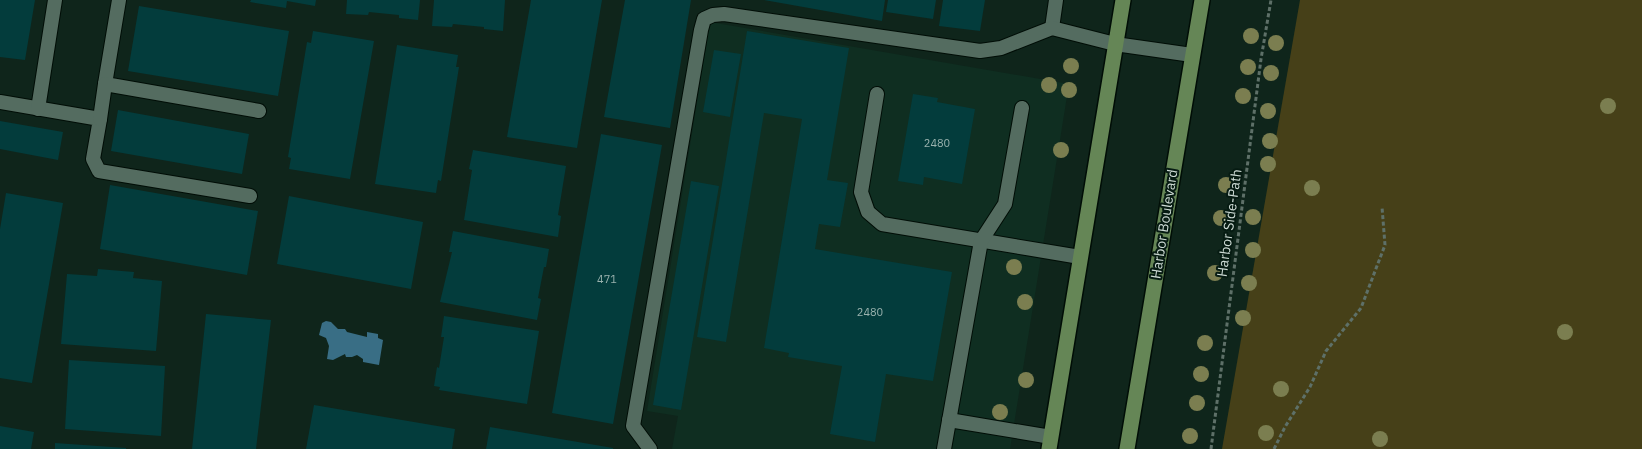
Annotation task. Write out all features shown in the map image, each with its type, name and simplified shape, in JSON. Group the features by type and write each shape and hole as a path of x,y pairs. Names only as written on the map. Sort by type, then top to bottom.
{"main road":[{"path":"1050,443 1123,0"},
{"name":"Harbor Boulevard","path":"1127,449 1202,0"}],"lane":[{"path":"38,109 55,0"},
{"path":"119,0 93,159 99,171 250,196"},
{"path":"1052,28 1056,0"},
{"path":"650,449 633,426 704,19 713,15 724,14 980,51 1001,48 1052,28 1115,44 1192,55"},
{"path":"105,84 259,111"},
{"path":"877,94 861,192 868,212 882,224 1080,257"},
{"path":"0,102 100,119"},
{"path":"944,449 981,241 1005,204 1022,108"},
{"path":"949,420 1050,443"}],"path":[{"name":"Harbor Side-Path","path":"1211,449 1261,59 1271,0"},
{"path":"1274,449 1285,427 1310,387 1326,351 1361,308 1384,245 1382,207"}],"shaded area":[{"path":"1300,0 1642,0 1642,449 1222,449"},
{"path":"710,22 1069,84 1010,449 672,449 678,416 647,411"}],"water":[{"path":"326,321 331,322 338,329 345,329 347,332 367,337 367,332 378,334 378,338 383,340 379,365 363,362 363,359 357,355 346,357 345,354 333,360 327,359 329,346 326,338 319,335 322,323"}],"building":[{"path":"0,0 35,0 25,60 0,57"},
{"path":"251,0 316,0 315,6 287,1 286,8 250,2"},
{"path":"347,0 420,0 418,20 399,18 399,15 369,12 368,15 346,14"},
{"path":"434,0 505,0 503,31 453,24 452,27 432,26"},
{"path":"531,0 602,0 577,148 507,137"},
{"path":"625,0 691,0 670,128 604,117"},
{"path":"764,0 885,0 882,21"},
{"path":"888,0 936,0 933,19 886,12"},
{"path":"943,0 985,0 980,31 939,26"},
{"path":"139,6 289,31 278,96 128,71"},
{"path":"313,31 374,41 350,179 289,169 291,158 288,157 307,42 311,43"},
{"path":"747,31 849,48 827,180 848,183 840,227 819,224 815,249 952,272 933,381 886,374 875,442 830,434 842,366 788,357 789,353 764,348 802,119 764,113 726,342 697,337"},
{"path":"397,45 458,55 456,67 459,67 441,181 438,180 436,193 375,184"},
{"path":"714,50 741,54 730,117 703,112"},
{"path":"913,94 938,98 937,102 975,109 962,184 924,177 923,185 898,181"},
{"path":"118,110 249,134 242,174 111,151"},
{"path":"0,121 63,132 58,160 0,149"},
{"path":"601,134 662,145 613,424 552,413"},
{"path":"473,150 566,166 558,215 561,216 558,237 464,220 472,170 469,169"},
{"path":"691,181 719,186 681,410 653,405"},
{"path":"110,185 258,211 247,275 100,249"},
{"path":"6,193 63,203 32,383 0,378 0,229"},
{"path":"289,196 423,222 411,289 277,264"},
{"path":"453,231 549,249 538,298 541,299 537,320 440,302 452,252 449,252"},
{"path":"98,269 134,272 133,278 162,281 156,351 61,344 67,274 97,276"},
{"path":"206,314 271,320 256,449 192,449"},
{"path":"444,316 539,331 527,404 439,390 440,387 434,386 444,337 441,337"},
{"path":"69,360 165,366 161,436 65,429"},
{"path":"314,405 455,429 452,449 306,449"},
{"path":"0,426 34,432 31,449 0,449"},
{"path":"490,427 613,448 613,449 486,449"},
{"path":"55,443 126,448 126,449 55,449"}]}
